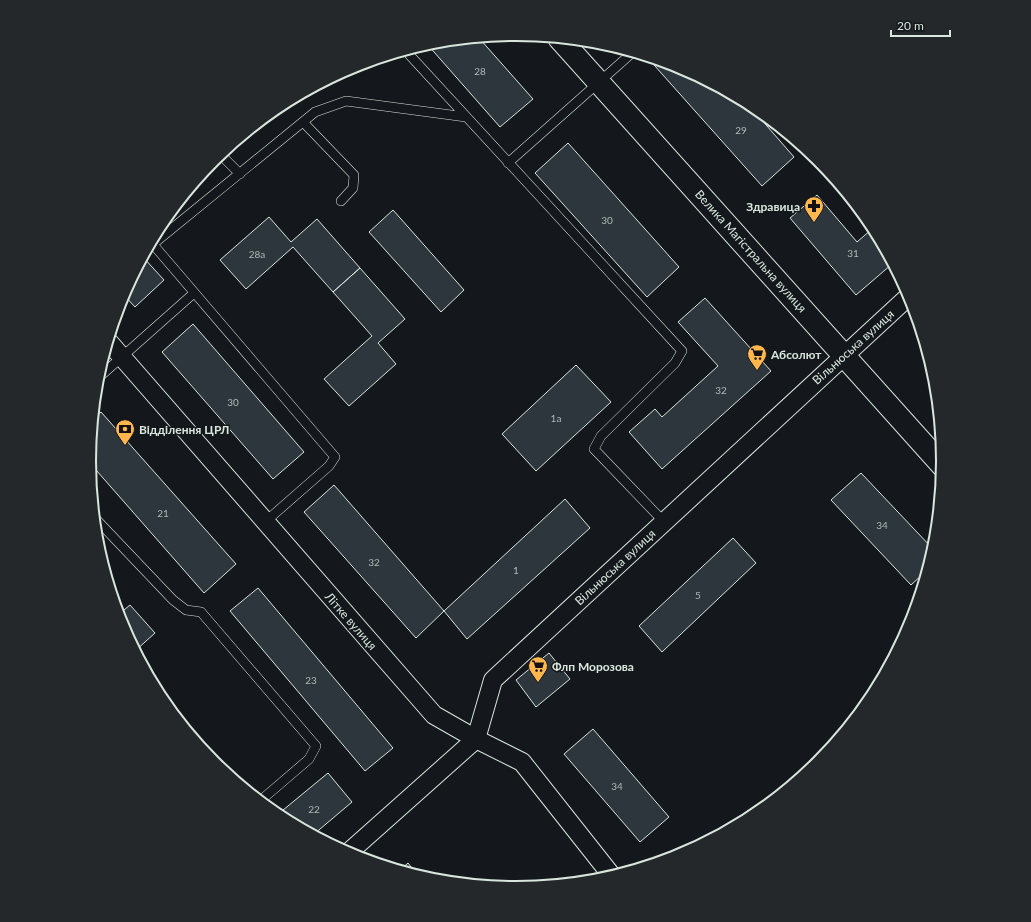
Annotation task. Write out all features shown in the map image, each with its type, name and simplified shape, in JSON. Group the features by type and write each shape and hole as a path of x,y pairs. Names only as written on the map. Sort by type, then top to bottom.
{"street":[{"name":"Велика Магістральна вулиця","path":"565,44 936,458"},
{"name":"Вільнюська вулиця","path":"476,739 493,680 904,300"},
{"name":"Літке вулиця","path":"112,346 434,716 522,762 608,871"},
{"path":"354,849 476,739"}],"lane":[{"path":"410,54 682,351 675,363 601,436 594,449 664,522"},
{"path":"508,163 628,56"},
{"path":"161,236 240,174 315,112 346,101 466,117"},
{"path":"303,122 354,175 353,188 341,201"},
{"path":"225,159 240,174"},
{"path":"155,246 335,457 329,466 266,522"},
{"path":"106,370 194,293"},
{"path":"100,524 173,600 186,610 201,612 316,746 309,759 264,797"}],"building":[{"path":"483,43 533,99 500,127 432,49"},
{"path":"654,65 701,84 726,97 749,112 765,123 794,157 762,186"},
{"path":"568,143 679,267 647,297 535,173"},
{"path":"817,195 857,242 868,233 888,267 856,295 790,218"},
{"path":"393,210 464,290 441,312 369,232"},
{"path":"269,217 291,242 317,219 360,268 333,292 293,247 246,289 220,260"},
{"path":"147,261 164,280 135,307 128,299"},
{"path":"360,268 405,319 378,343 396,364 349,406 324,379 372,336 333,292"},
{"path":"705,298 771,371 662,469 629,432 655,409 662,417 718,366 678,322"},
{"path":"193,324 304,452 273,479 162,352"},
{"path":"576,365 611,402 536,471 502,434"},
{"path":"101,412 236,564 204,593 96,470 96,434 98,415"},
{"path":"861,473 927,543 919,578 911,585 831,500"},
{"path":"334,485 444,611 416,638 304,512"},
{"path":"565,499 590,528 467,639 444,611"},
{"path":"733,538 756,563 662,652 639,626"},
{"path":"258,588 393,748 365,771 230,611"},
{"path":"130,605 155,633 139,647 127,622 123,611"},
{"path":"549,653 570,679 536,707 516,680"},
{"path":"593,729 669,817 640,842 564,754"},
{"path":"328,773 352,802 317,831 283,810"},
{"path":"408,863 412,868 407,867 404,866"}],"place":[{"name":"Здравица","path":"814,223"},
{"name":"Абсолют","path":"757,371"},
{"name":"Відділення ЦРЛ","path":"125,446"},
{"name":"Флп Морозова","path":"538,683"}]}
